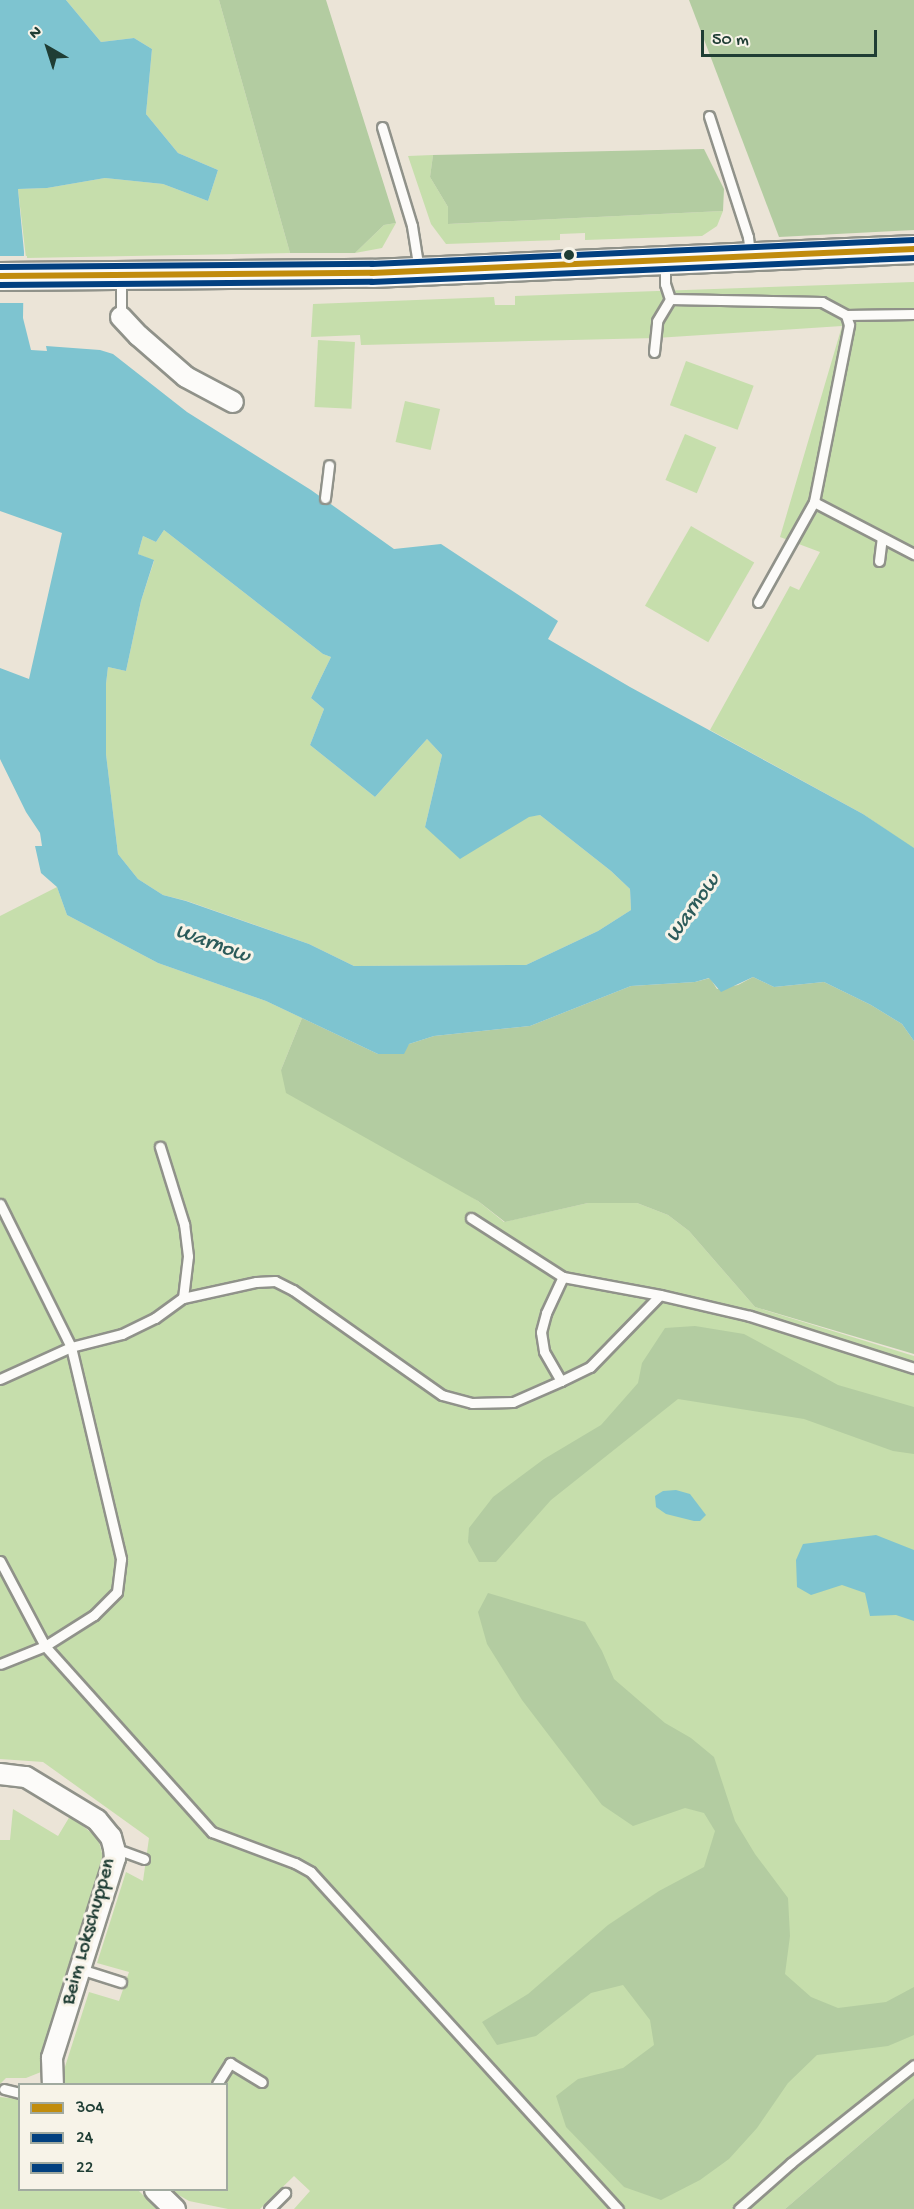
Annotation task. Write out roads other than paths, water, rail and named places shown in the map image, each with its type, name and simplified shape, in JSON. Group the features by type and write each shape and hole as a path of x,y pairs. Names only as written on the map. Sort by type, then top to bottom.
{"main road":[{"path":"0,276 419,271 665,261 750,248 914,249"}],"street":[{"path":"121,317 186,377 233,402"},
{"name":"Beim Lokschuppen","path":"0,1774 26,1777 97,1820 111,1837 114,1848 115,1858 52,2058 53,2083"},
{"path":"156,2191 176,2209"}],"lane":[{"path":"709,116 750,248"},
{"path":"382,127 412,226 419,271"},
{"path":"654,352 657,321 670,299 665,284 665,261"},
{"path":"121,275 121,317"},
{"path":"670,299 822,302 846,315 914,314"},
{"path":"758,602 814,502 849,325 846,315"},
{"path":"325,498 329,465"},
{"path":"814,502 914,554"},
{"path":"879,561 882,538"},
{"path":"160,1147 184,1224 188,1256 183,1298"},
{"path":"0,1204 71,1347 121,1558 117,1592 94,1615 45,1646 0,1664"},
{"path":"471,1218 563,1277 660,1295 750,1316 914,1368"},
{"path":"561,1382 544,1351 541,1332 546,1312 563,1277"},
{"path":"0,1379 71,1347 122,1334 155,1318 183,1298 256,1282 274,1281 293,1290 442,1395 472,1403 513,1402 590,1367 660,1295"},
{"path":"0,1561 45,1646 212,1832 295,1863 311,1872 618,2209"},
{"path":"114,1848 144,1859"},
{"path":"80,1969 121,1982"},
{"path":"218,2083 230,2063 262,2082"},
{"path":"739,2209 791,2163 914,2065"},
{"path":"4,2090 18,2093"},
{"path":"269,2209 285,2193"}],"water":[{"name":"Warnow","path":"0,0 66,0 101,42 134,38 152,49 146,114 178,153 218,170 208,201 163,184 105,178 47,188 18,189 24,252 23,318 31,350 47,351 46,346 100,350 113,354 187,412 311,490 394,549 441,544 558,621 548,639 630,687 863,814 914,848 914,1041 902,1024 871,1005 824,982 774,987 753,977 721,992 709,978 695,982 631,986 530,1026 434,1036 409,1044 404,1054 378,1054 266,1001 158,963 67,915 57,887 41,873 35,846 42,846 40,833 26,812 0,759 0,668 29,679 62,533 0,511","holes":["164,530 323,654 331,657 311,698 324,709 310,745 375,797 427,739 442,755 425,827 460,859 529,817 540,815 611,871 630,889 631,910 598,931 526,965 354,966 309,944 163,895 138,879 118,854 106,754 106,684 108,667 126,671 141,601 154,560 138,554 143,536 156,542"]},
{"path":"676,1490 690,1494 706,1515 700,1521 666,1514 656,1507 655,1496 663,1491"},
{"path":"876,1535 914,1550 914,1621 896,1615 870,1616 865,1593 842,1585 811,1595 797,1587 796,1560 803,1544"}]}
